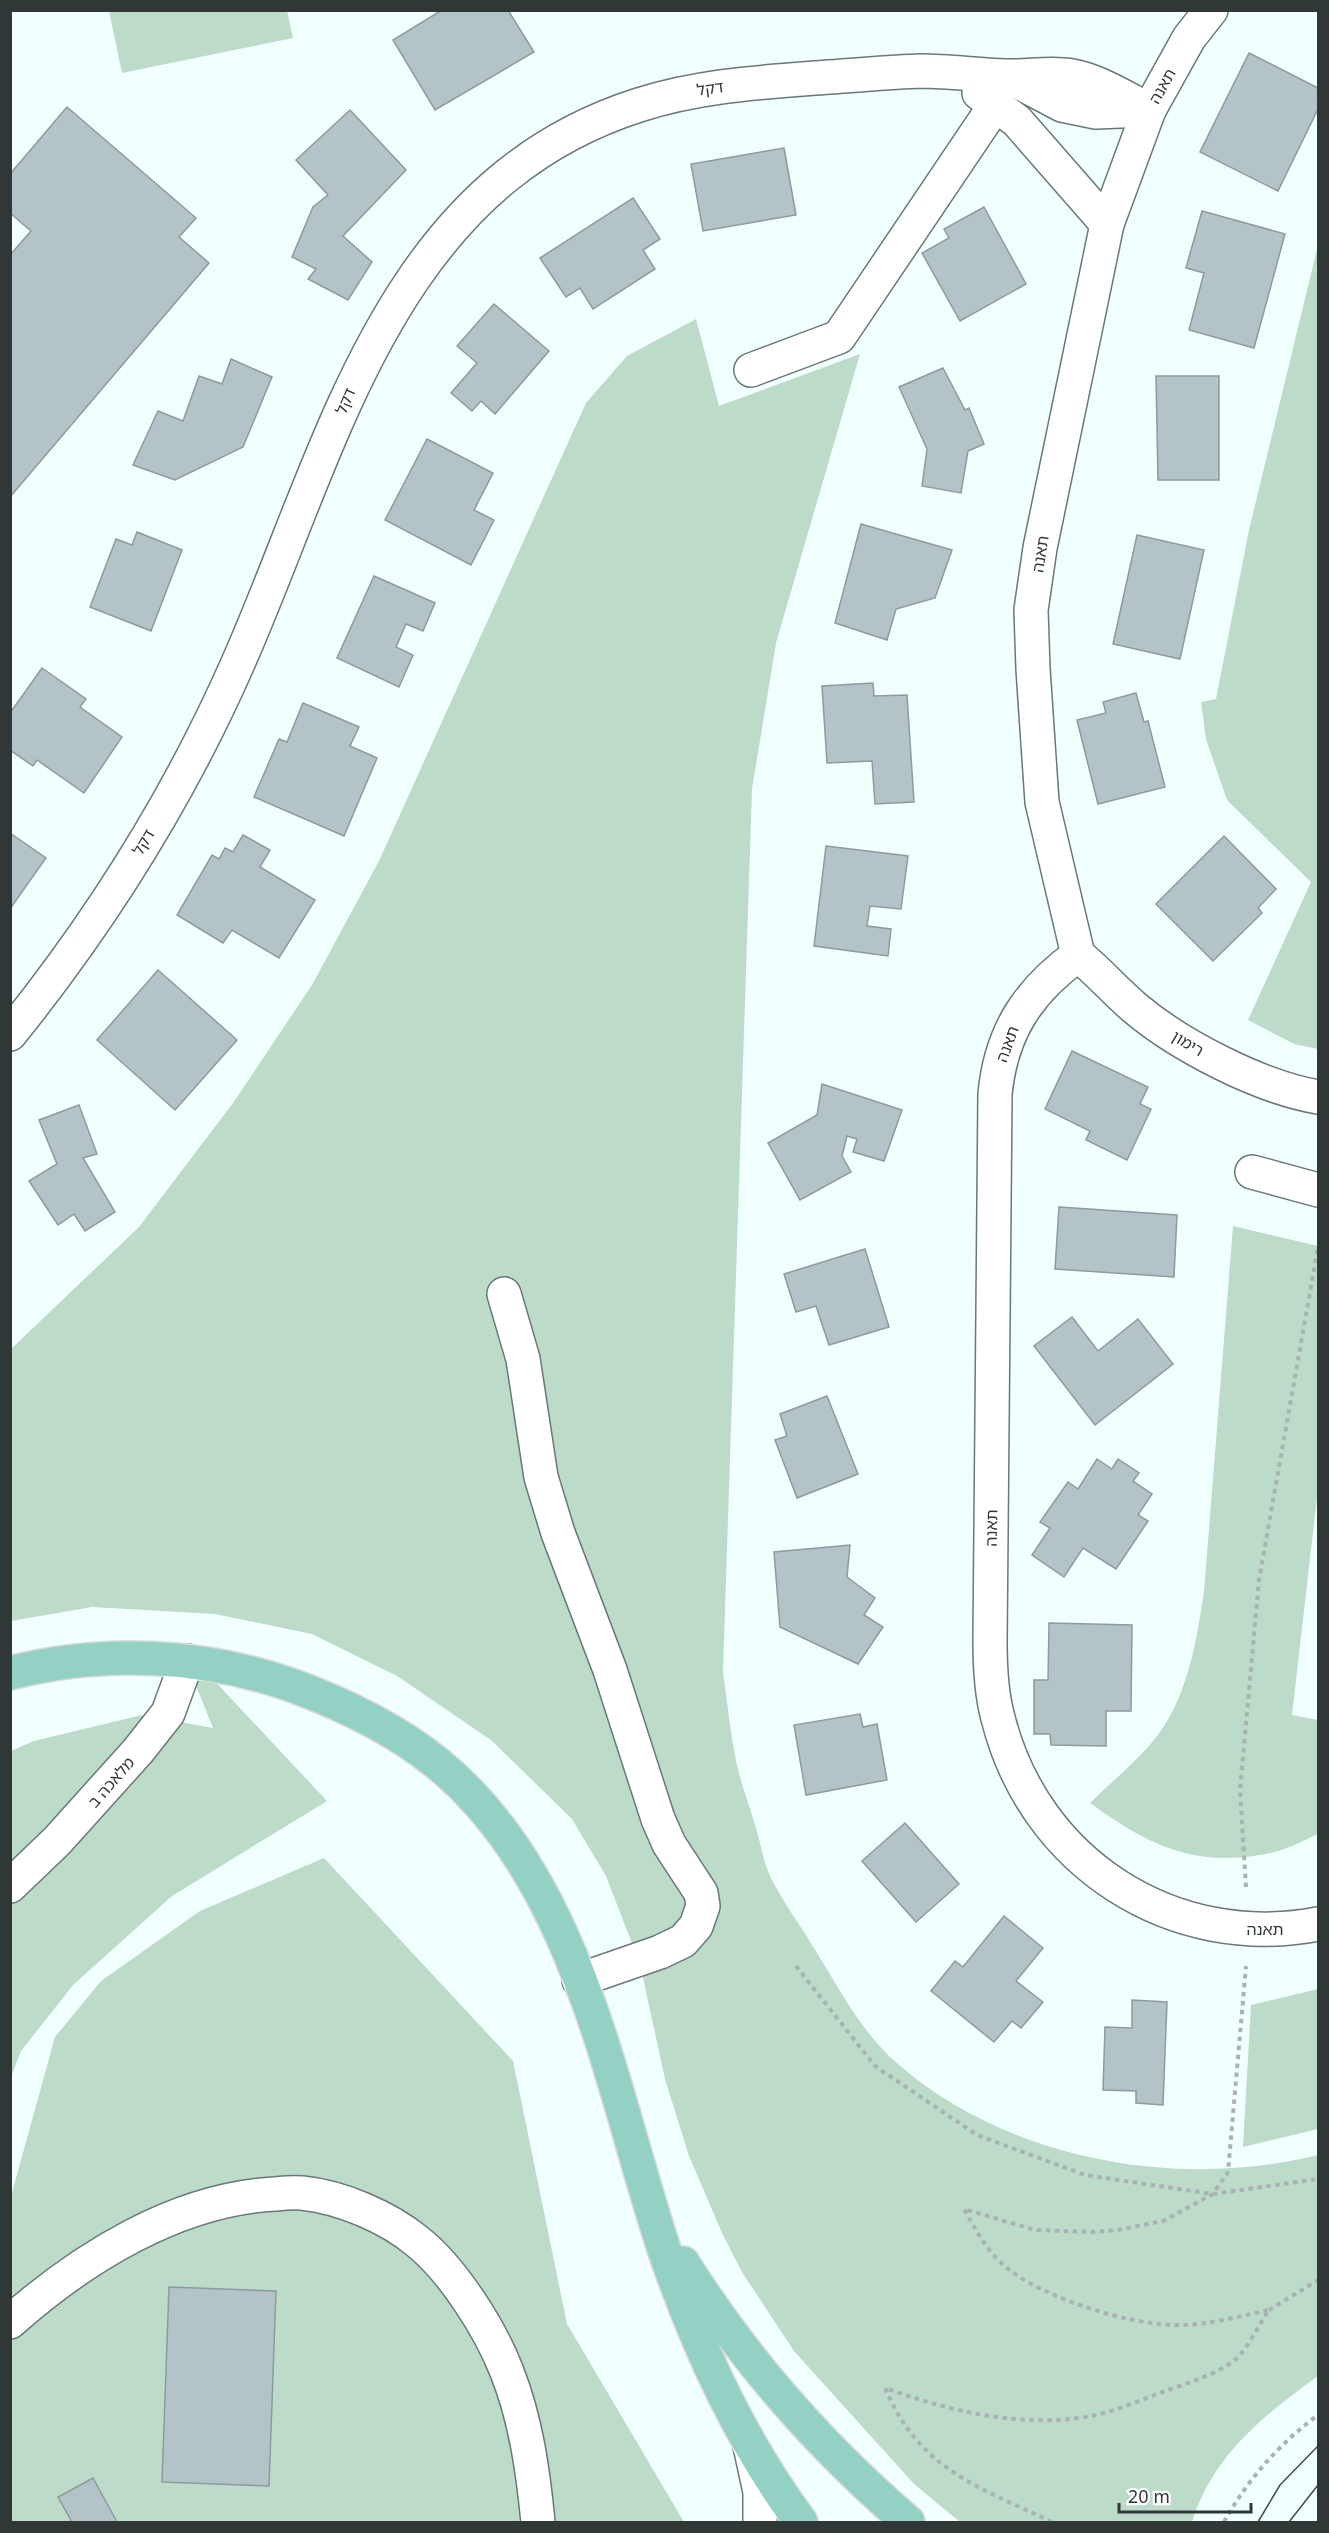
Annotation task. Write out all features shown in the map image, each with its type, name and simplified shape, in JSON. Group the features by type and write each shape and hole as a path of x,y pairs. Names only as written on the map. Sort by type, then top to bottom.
{"main road":[{"path":"10,1673 37,1666 110,1658 187,1661 258,1674 330,1700 388,1729 438,1763 478,1802 513,1845 541,1894 579,1980 670,2266 700,2345 749,2444 801,2523"},
{"path":"649,2197 671,2242 697,2285 762,2373 845,2465 908,2523"}],"street":[{"name":"תאנה","path":"1211,10 1189,38 1149,110 1107,224 1040,548 1031,610 1042,802 1078,955 1049,977 1024,1007 1007,1039 997,1075 990,1680 998,1719 1012,1758 1030,1795 1055,1830 1084,1862 1119,1888 1158,1909 1202,1924 1249,1931 1292,1929 1318,1924"},
{"name":"דקל","path":"10,1034 117,886 201,740 238,663 357,373 386,319 418,269 455,225 495,186 539,153 586,126 637,105 691,91 749,83 924,71 1002,90 1071,75 1099,85 1149,110"},
{"path":"751,370 839,337 1002,90 1034,139 1107,224"},
{"name":"רימון","path":"1078,955 1136,1008 1186,1044 1244,1073 1318,1097"},
{"path":"1252,1172 1318,1190"},
{"path":"504,1294 523,1359 541,1477 558,1533 610,1670 658,1819 669,1844 701,1893 704,1906 696,1926 683,1941 660,1952 579,1980"},
{"name":"מלאכה ב","path":"10,1886 57,1841 138,1751 168,1713 187,1661"},
{"path":"10,2322 39,2297 90,2262 159,2223 214,2204 253,2195 300,2192 334,2199 373,2214 418,2242 453,2279 480,2318 507,2371 531,2457 538,2523"},
{"path":"749,2444 760,2492 760,2523"}],"path":[{"path":"1318,1247 1259,1580 1240,1790 1249,1931 1227,2172 1213,2194 1163,2221 1093,2232 1035,2230 964,2209 987,2247 1007,2268 1049,2294 1136,2320 1179,2325 1269,2310 1318,2280"},
{"path":"796,1966 875,2066 977,2135 1085,2175 1213,2194 1318,2179"},
{"path":"1052,2523 973,2484 934,2459 905,2427 885,2388 924,2402 1008,2418 1048,2421 1092,2416 1211,2373 1236,2358 1269,2310"},
{"path":"1224,2523 1248,2482 1268,2458 1318,2415"}],"green space":[{"path":"109,11 287,11 293,38 122,73"},
{"path":"1318,245 1318,1049 1294,1044 1248,1020 1311,882 1227,800 1206,739 1201,702 1216,699 1249,530"},
{"path":"696,319 719,406 860,354 776,643 752,789 723,1671 736,1761 766,1867 786,1905 862,2025 899,2065 943,2098 991,2124 1043,2144 1098,2159 1153,2167 1209,2169 1265,2165 1318,2155 1318,2376 1278,2406 1242,2439 1213,2477 1201,2498 1192,2522 960,2522 914,2484 794,2351 742,2272 722,2233 689,2156 665,2079 640,1964 606,1876 572,1819 491,1740 397,1676 312,1634 215,1614 92,1607 11,1621 11,1349 139,1227 233,1103 312,985 379,861 586,403 627,356"},
{"path":"1233,1226 1318,1246 1318,1489 1292,1715 1318,1720 1318,1834 1275,1852 1247,1857 1222,1858 1199,1856 1155,1843 1090,1803 1140,1755 1158,1734 1174,1708 1187,1676 1204,1592"},
{"path":"179,1643 327,1801 172,1896 73,1985 21,2051 11,2077 11,1751 34,1741 142,1715 213,1728"},
{"path":"324,1858 513,2061 567,2324 684,2522 11,2522 11,2196 55,2037 101,1981 200,1911"},
{"path":"1318,1989 1318,2129 1243,2147 1251,2005"}],"building":[{"path":"442,10 508,10 534,52 435,110 393,40"},
{"path":"1249,53 1318,88 1318,109 1278,191 1200,152"},
{"path":"67,107 196,218 179,237 209,263 10,497 10,255 31,231 10,213 10,174"},
{"path":"350,110 406,170 343,236 372,262 348,300 308,279 316,269 292,257 313,207 328,195 296,160"},
{"path":"784,148 796,215 703,231 691,164"},
{"path":"633,198 660,239 643,250 655,269 593,309 580,288 566,297 540,258"},
{"path":"984,207 1026,284 960,321 922,253 949,238 944,229"},
{"path":"1202,211 1285,234 1254,348 1189,330 1204,273 1186,268"},
{"path":"494,304 549,351 495,414 481,401 472,411 451,393 477,363 457,346"},
{"path":"231,359 272,377 243,447 175,480 133,465 158,411 183,421 199,376 222,384"},
{"path":"943,368 965,410 969,408 984,444 968,451 961,493 922,486 927,449 899,387"},
{"path":"1156,376 1219,376 1219,480 1158,480"},
{"path":"427,439 493,473 474,510 494,520 471,565 385,520"},
{"path":"861,524 952,550 935,598 896,609 887,640 835,623"},
{"path":"137,532 182,550 151,631 90,607 116,539 132,545"},
{"path":"1137,535 1204,550 1180,659 1113,644"},
{"path":"374,576 435,603 423,631 406,624 396,647 413,655 399,687 337,658"},
{"path":"42,668 86,699 80,707 122,737 84,793 37,760 33,766 10,750 10,713"},
{"path":"873,683 874,696 907,695 914,802 875,804 872,761 827,763 822,686"},
{"path":"1136,693 1144,722 1148,721 1165,787 1098,804 1077,720 1106,713 1103,702"},
{"path":"303,703 359,727 350,746 377,758 344,836 254,797 279,739 287,742"},
{"path":"10,833 46,858 10,909"},
{"path":"243,835 270,850 260,867 315,900 279,958 232,930 223,943 177,915 212,855 219,859 225,848 233,852"},
{"path":"1224,836 1276,889 1258,908 1262,913 1213,961 1156,904"},
{"path":"826,846 908,856 901,909 870,906 867,926 891,929 888,956 814,946"},
{"path":"158,970 237,1040 175,1110 97,1040"},
{"path":"1072,1051 1148,1087 1140,1104 1151,1109 1127,1160 1086,1140 1090,1131 1045,1109"},
{"path":"822,1084 902,1110 884,1161 853,1152 857,1139 847,1136 842,1156 851,1172 800,1200 768,1143 817,1115"},
{"path":"79,1105 97,1154 83,1158 115,1212 85,1231 74,1214 58,1225 29,1181 57,1164 39,1120"},
{"path":"1059,1207 1177,1215 1174,1277 1055,1269"},
{"path":"865,1249 889,1327 829,1345 816,1306 796,1312 784,1274"},
{"path":"1072,1317 1098,1351 1138,1319 1173,1364 1095,1425 1034,1346"},
{"path":"827,1396 858,1474 797,1498 775,1440 787,1436 780,1414"},
{"path":"1097,1459 1112,1469 1118,1459 1139,1473 1133,1481 1152,1494 1138,1515 1148,1521 1116,1569 1083,1548 1064,1577 1032,1555 1050,1528 1040,1522 1068,1482 1078,1489"},
{"path":"850,1545 847,1577 875,1598 864,1615 883,1627 858,1664 780,1627 774,1552"},
{"path":"1049,1623 1132,1625 1131,1711 1106,1711 1106,1746 1051,1745 1050,1734 1034,1734 1034,1680 1048,1680"},
{"path":"860,1714 863,1727 877,1724 887,1780 806,1795 794,1725"},
{"path":"905,1823 959,1884 916,1922 862,1861"},
{"path":"1004,1916 1043,1948 1016,1981 1043,2002 1021,2028 1012,2021 994,2042 931,1991 955,1961 963,1967"},
{"path":"1132,2000 1167,2002 1163,2105 1136,2103 1136,2091 1103,2090 1105,2027 1132,2028"},
{"path":"169,2287 276,2291 269,2486 162,2482"},
{"path":"93,2478 117,2522 72,2522 58,2497"}],"tram line":[{"path":"1258,2522 1280,2485 1318,2446"},
{"path":"1289,2522 1318,2485"}]}
